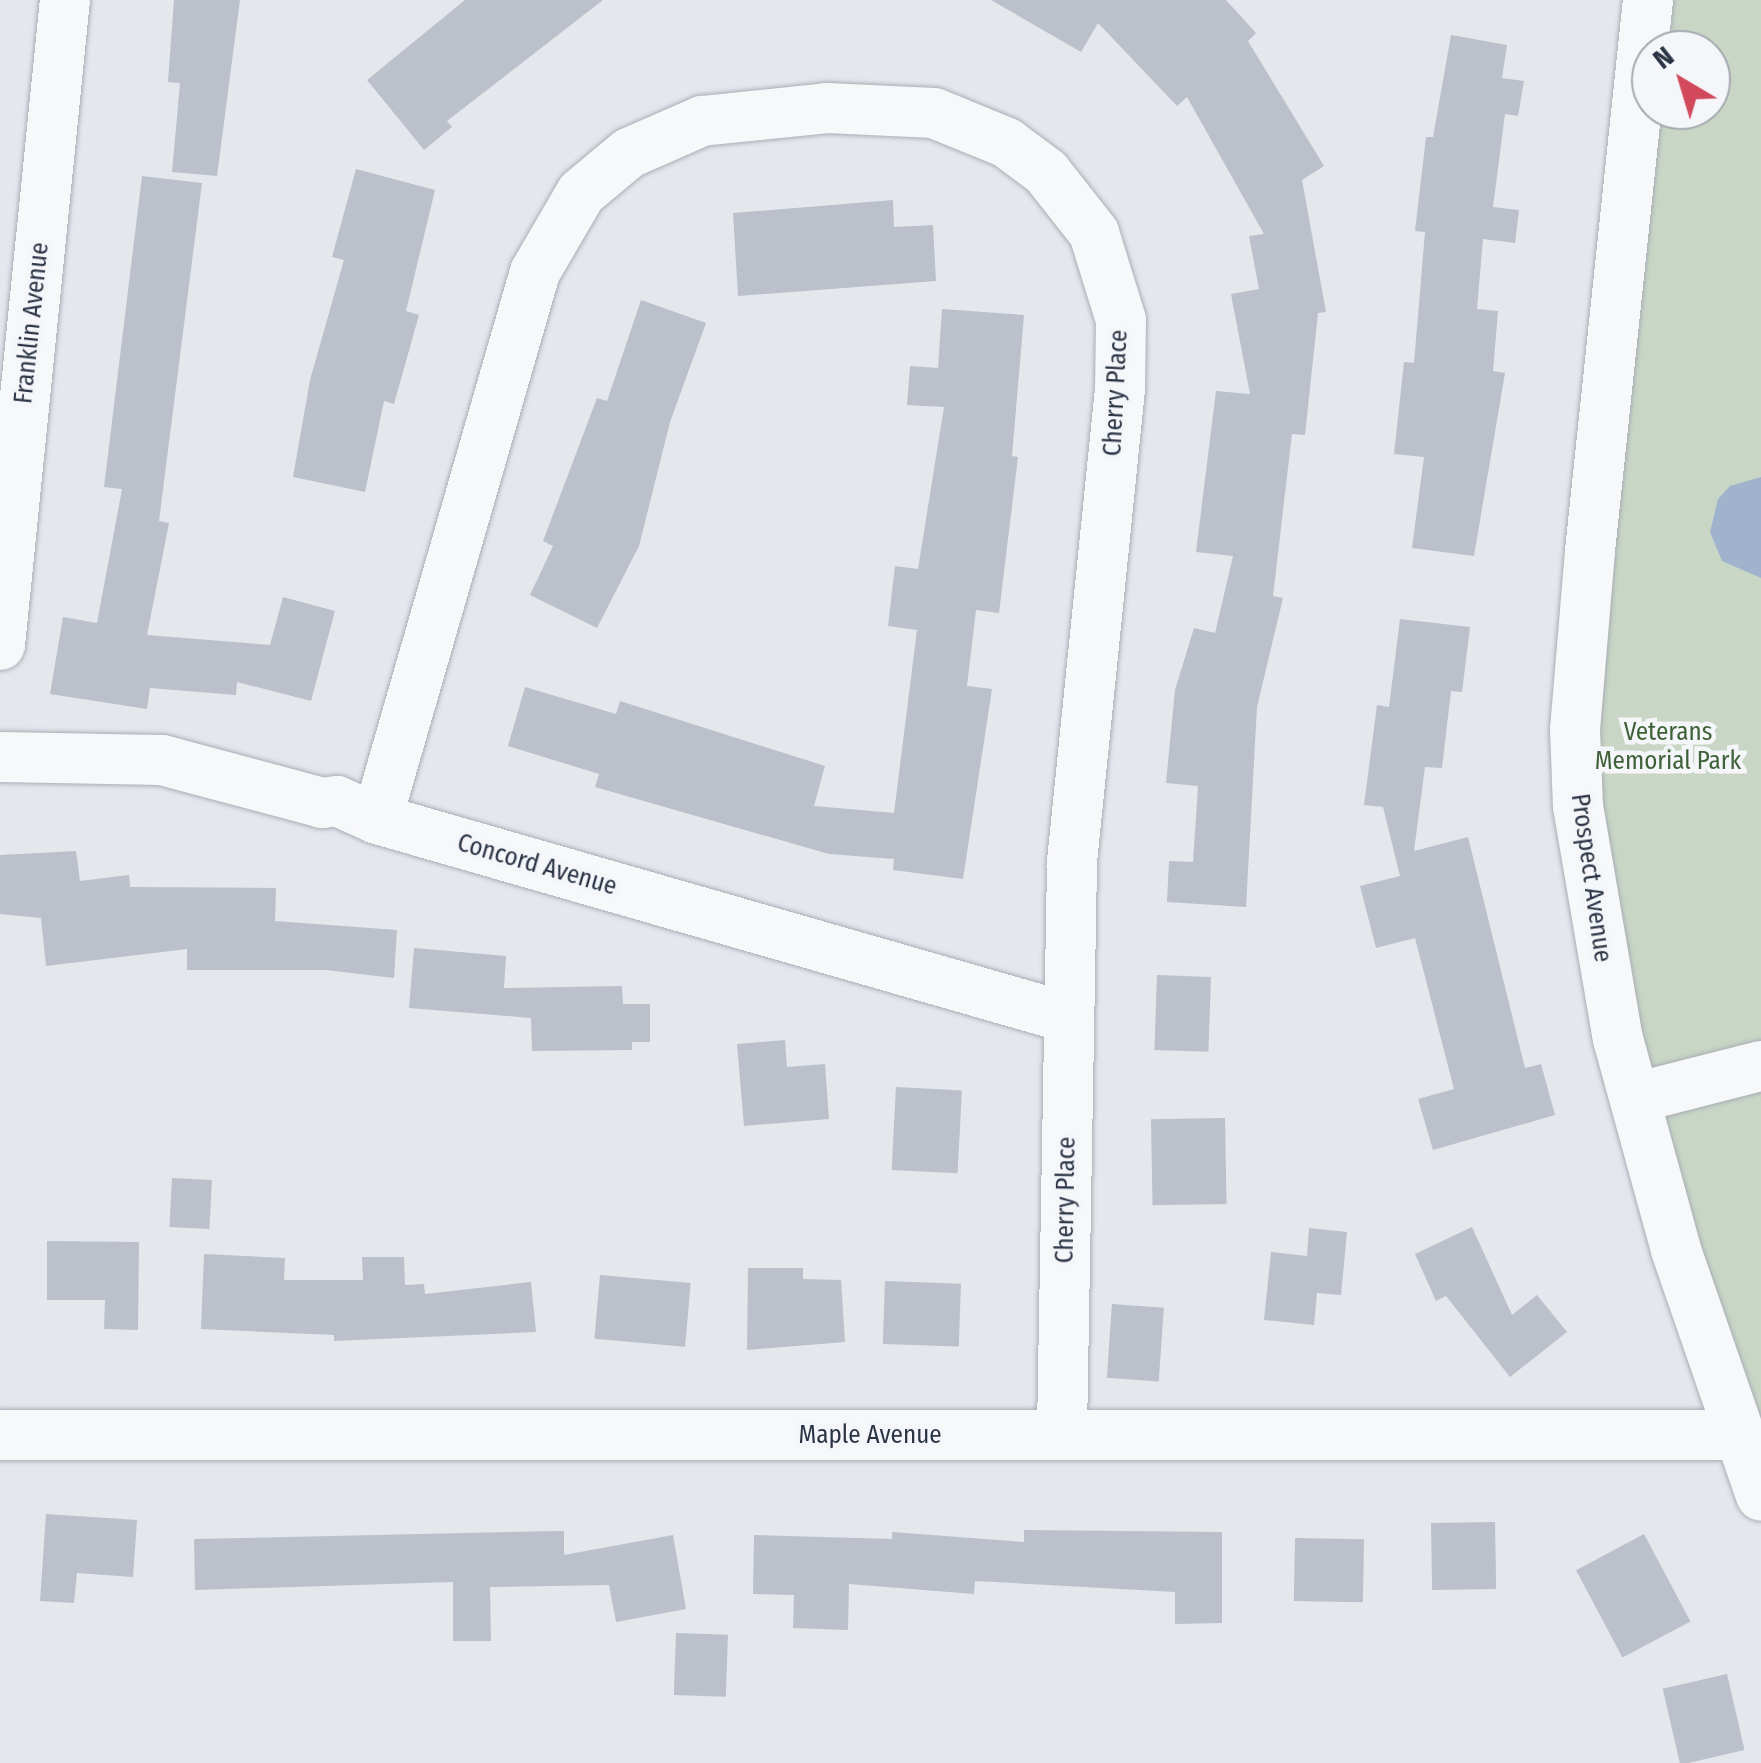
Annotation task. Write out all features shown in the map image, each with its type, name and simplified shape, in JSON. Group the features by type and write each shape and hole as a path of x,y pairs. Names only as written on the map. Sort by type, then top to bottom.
{"street":[{"name":"Franklin Avenue","path":"0,645 65,0"},
{"name":"Prospect Avenue","path":"1648,0 1575,729 1588,896 1635,1098 1676,1250 1761,1496"},
{"name":"Cherry Place","path":"376,818 535,272 582,193 629,153 702,121 827,108 934,114 1007,143 1046,172 1094,233 1121,320 1120,389 1072,866 1062,1435"},
{"name":"Concord Avenue","path":"0,758 162,760 322,803 338,801 376,818 1069,1018"},
{"path":"1635,1098 1761,1066"},
{"name":"Maple Avenue","path":"0,1435 1740,1435"}],"green space":[{"name":"Veterans Memorial Park","path":"1648,0 1761,0 1761,1496 1588,895 1639,130 1731,130 1731,30 1646,30"}],"water":[{"path":"1761,477 1761,578 1722,561 1710,532 1718,499 1730,486"}],"building":[{"path":"174,0 240,0 217,176 172,172 180,83 168,82"},
{"path":"465,0 603,0 447,121 452,127 424,150 367,80"},
{"path":"991,0 1226,0 1256,33 1248,41 1324,166 1302,180 1326,312 1318,313 1305,435 1292,434 1273,596 1283,598 1257,707 1246,907 1167,902 1169,861 1193,862 1198,786 1166,783 1175,690 1194,628 1215,633 1233,556 1196,552 1216,391 1250,394 1231,294 1259,289 1249,236 1264,234 1187,97 1177,106 1098,23 1081,52"},
{"path":"1451,35 1507,45 1502,78 1524,81 1518,116 1505,114 1493,207 1519,210 1515,243 1483,239 1477,309 1498,311 1493,371 1505,373 1474,556 1412,548 1424,457 1394,454 1404,362 1414,363 1425,232 1415,231 1426,137 1433,137"},
{"path":"356,169 435,190 406,311 419,315 394,404 384,401 365,492 293,477 310,380 344,260 332,257"},
{"path":"142,176 202,183 159,521 169,523 147,635 270,645 283,597 335,611 311,701 237,682 236,695 150,688 147,709 50,694 63,617 97,623 122,489 104,487"},
{"path":"893,200 894,227 933,225 936,281 738,296 733,213"},
{"path":"641,300 706,323 670,422 639,546 597,628 530,595 553,546 543,541 597,398 607,401"},
{"path":"942,309 1024,315 1012,456 1018,457 999,613 976,610 967,686 992,689 963,879 893,870 894,859 829,854 595,787 599,774 508,746 525,687 616,714 620,701 825,766 814,806 894,813 917,630 888,626 895,566 918,569 944,407 907,405 910,366 938,368"},
{"path":"1400,619 1470,627 1462,692 1451,691 1442,768 1425,767 1414,851 1468,837 1525,1068 1541,1064 1555,1115 1433,1150 1418,1099 1454,1089 1415,938 1376,948 1360,886 1400,876 1383,807 1364,805 1377,705 1389,707"},
{"path":"76,851 80,881 129,875 130,887 276,888 275,921 397,930 394,978 326,970 187,970 187,949 46,966 41,918 0,914 0,855"},
{"path":"414,948 506,956 504,988 622,986 623,1004 650,1004 650,1042 632,1042 632,1050 532,1051 531,1018 409,1008"},
{"path":"1157,975 1211,977 1208,1052 1154,1050"},
{"path":"785,1040 787,1067 825,1064 829,1119 744,1126 737,1044"},
{"path":"896,1087 962,1090 958,1173 892,1170"},
{"path":"1225,1118 1227,1204 1153,1205 1151,1119"},
{"path":"172,1178 212,1180 209,1229 169,1227"},
{"path":"1472,1227 1512,1315 1537,1295 1567,1332 1510,1377 1446,1296 1436,1301 1415,1254"},
{"path":"1309,1228 1347,1232 1341,1295 1317,1293 1314,1325 1264,1320 1271,1252 1307,1256"},
{"path":"47,1241 139,1242 138,1330 104,1329 105,1300 47,1300"},
{"path":"204,1254 285,1258 284,1280 363,1280 362,1257 404,1257 405,1285 424,1284 425,1294 531,1282 536,1332 334,1341 334,1335 201,1329"},
{"path":"748,1268 803,1268 803,1279 841,1280 845,1342 747,1350"},
{"path":"600,1275 691,1283 685,1347 594,1339"},
{"path":"885,1281 961,1284 959,1347 883,1344"},
{"path":"1112,1304 1164,1308 1159,1381 1107,1378"},
{"path":"46,1514 137,1520 133,1577 77,1573 74,1603 40,1601"},
{"path":"1495,1522 1496,1589 1432,1590 1431,1523"},
{"path":"1024,1530 1222,1532 1222,1623 1175,1624 1175,1592 975,1581 974,1594 849,1584 848,1630 793,1628 794,1595 753,1594 754,1535 892,1539 892,1532 1024,1542"},
{"path":"564,1531 564,1555 673,1535 686,1609 616,1622 609,1585 490,1587 491,1641 453,1641 453,1582 195,1590 194,1539"},
{"path":"1644,1534 1690,1621 1622,1658 1576,1570"},
{"path":"1295,1538 1364,1539 1363,1602 1294,1601"},
{"path":"676,1633 728,1635 726,1697 674,1695"},
{"path":"1727,1674 1745,1750 1680,1763 1663,1689"}]}
